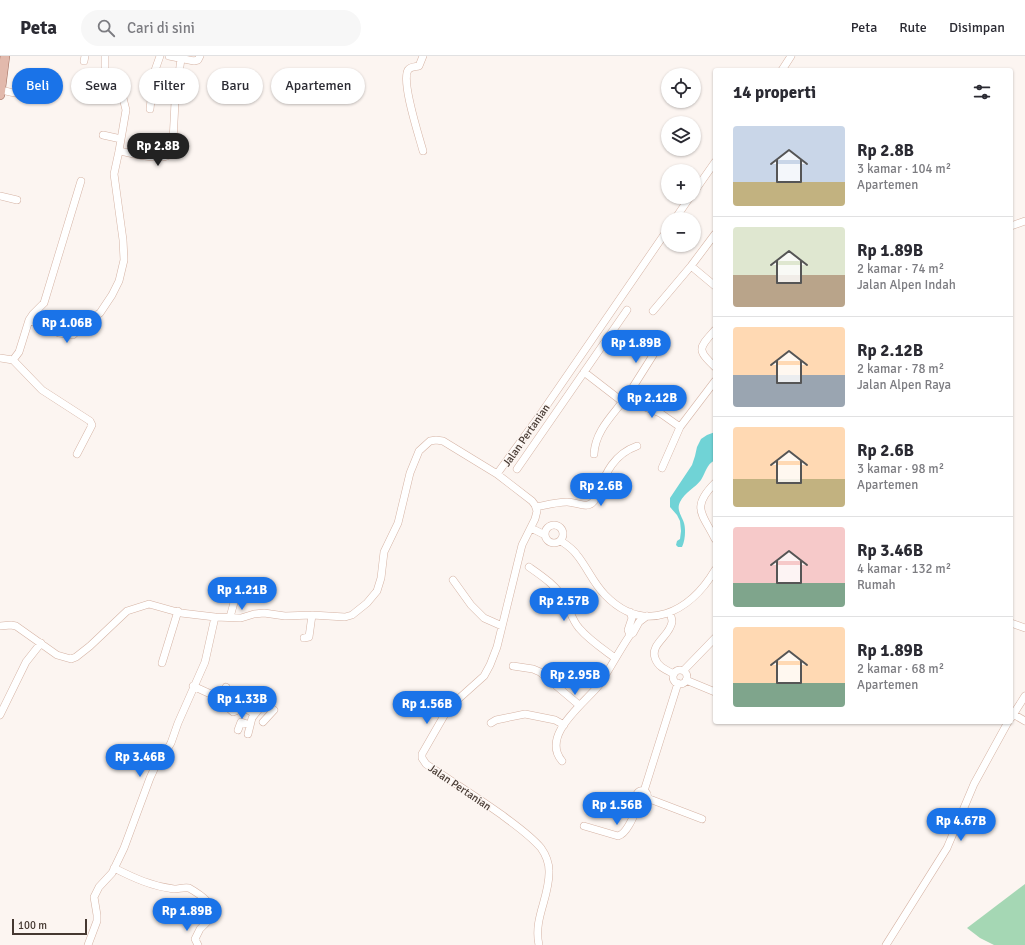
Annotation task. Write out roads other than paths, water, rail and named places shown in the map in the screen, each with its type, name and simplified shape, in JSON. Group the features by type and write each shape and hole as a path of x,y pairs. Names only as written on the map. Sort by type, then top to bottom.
{"main road":[{"path":"1,87 5,56"}],"street":[{"path":"29,320 45,328 71,336 76,333 78,319 81,316 97,315 112,295 119,280 124,260 123,240 114,174 126,110 123,98 106,74 105,56"},
{"path":"150,109 154,73 160,56"},
{"path":"169,56 194,61 198,60 200,56"},
{"path":"422,56 419,66 410,68 406,78 412,112 423,151"},
{"path":"783,68 791,56"},
{"path":"119,151 157,157 169,156 173,141 175,102 181,59"},
{"path":"1,87 12,90"},
{"path":"103,135 121,138"},
{"path":"701,182 713,165"},
{"path":"13,360 19,352 29,320 44,303 81,181"},
{"path":"0,196 17,200"},
{"path":"1013,225 1025,221"},
{"path":"653,311 691,266 713,237"},
{"name":"Jalan Pertanian","path":"539,945 537,927 547,890 549,873 548,861 545,854 520,828 426,764 422,758 422,754 445,714 455,702 479,681 488,670 497,647 522,545 537,514 536,507 532,501 497,474 540,416 661,239"},
{"path":"691,266 713,284"},
{"path":"517,468 627,310"},
{"path":"713,332 703,344 702,351 704,356 713,365"},
{"path":"594,454 596,441 605,423 623,401 662,341"},
{"path":"0,358 13,360 42,390 90,421 92,425 77,454"},
{"path":"584,372 623,401 660,413 680,427"},
{"path":"662,468 680,427 713,384"},
{"path":"0,626 16,626 57,655 68,659 73,658 90,646 127,611 149,604 181,612 215,617 241,618 264,613 285,616 312,615 345,618 352,615 367,603 377,591 381,578 384,552 398,523 410,473 419,451 424,445 436,440 443,441 497,474"},
{"path":"536,507 565,502 585,506 590,505 594,501 608,469 625,452 637,446"},
{"path":"713,485 706,494 701,504 704,521 713,536"},
{"path":"535,519 547,528"},
{"path":"547,528 554,525 561,528 563,533 561,541"},
{"path":"531,528 545,535 547,540 551,543 561,541"},
{"path":"545,535 547,528"},
{"path":"561,541 577,554 604,595 612,602 640,616 655,616 670,613 697,593 713,574"},
{"path":"529,567 548,581 559,592 565,601 572,619 580,630 615,658"},
{"path":"453,580 471,605 484,618 502,626"},
{"path":"230,617 235,599"},
{"path":"162,663 178,611"},
{"path":"630,612 632,618 628,630 630,635"},
{"path":"670,613 672,622 671,626 656,647 654,655 656,662 662,668 674,674"},
{"path":"304,638 309,637 312,615"},
{"path":"562,762 558,757 557,741 564,725 579,705 593,692 630,635 640,622 647,616"},
{"path":"88,945 97,921 94,897 99,887 110,877 124,848 150,778 161,754 171,743 193,686 201,673 206,658 215,617"},
{"path":"1013,624 1025,628"},
{"path":"684,670 687,674 686,680 683,683 674,681 674,674 677,670 684,670 713,640"},
{"path":"0,715 26,662 41,643"},
{"path":"513,666 533,669 540,672 579,705"},
{"path":"686,680 713,691"},
{"path":"584,826 618,836 621,836 625,832 640,801 645,801 678,683"},
{"path":"193,686 215,696 233,712 236,711 239,705 255,714"},
{"path":"219,700 222,697 226,687"},
{"path":"1013,714 1025,696"},
{"path":"248,734 255,714 264,703 274,710 263,722"},
{"path":"491,724 496,720 525,714 555,720 564,725"},
{"path":"1013,716 1025,720"},
{"path":"238,730 241,722 250,725"},
{"path":"886,945 947,848 974,784 1007,724"},
{"path":"646,794 702,819"},
{"path":"114,868 141,882 174,889 189,888 208,902 211,905 212,910 208,921 200,929 195,939 198,945"}],"water":[{"path":"713,433 713,461 708,466 701,480 685,495 680,502 679,510 684,523 685,532 682,547 678,547 676,545 677,541 680,539 680,521 670,507 670,498 692,465 701,439"}]}
